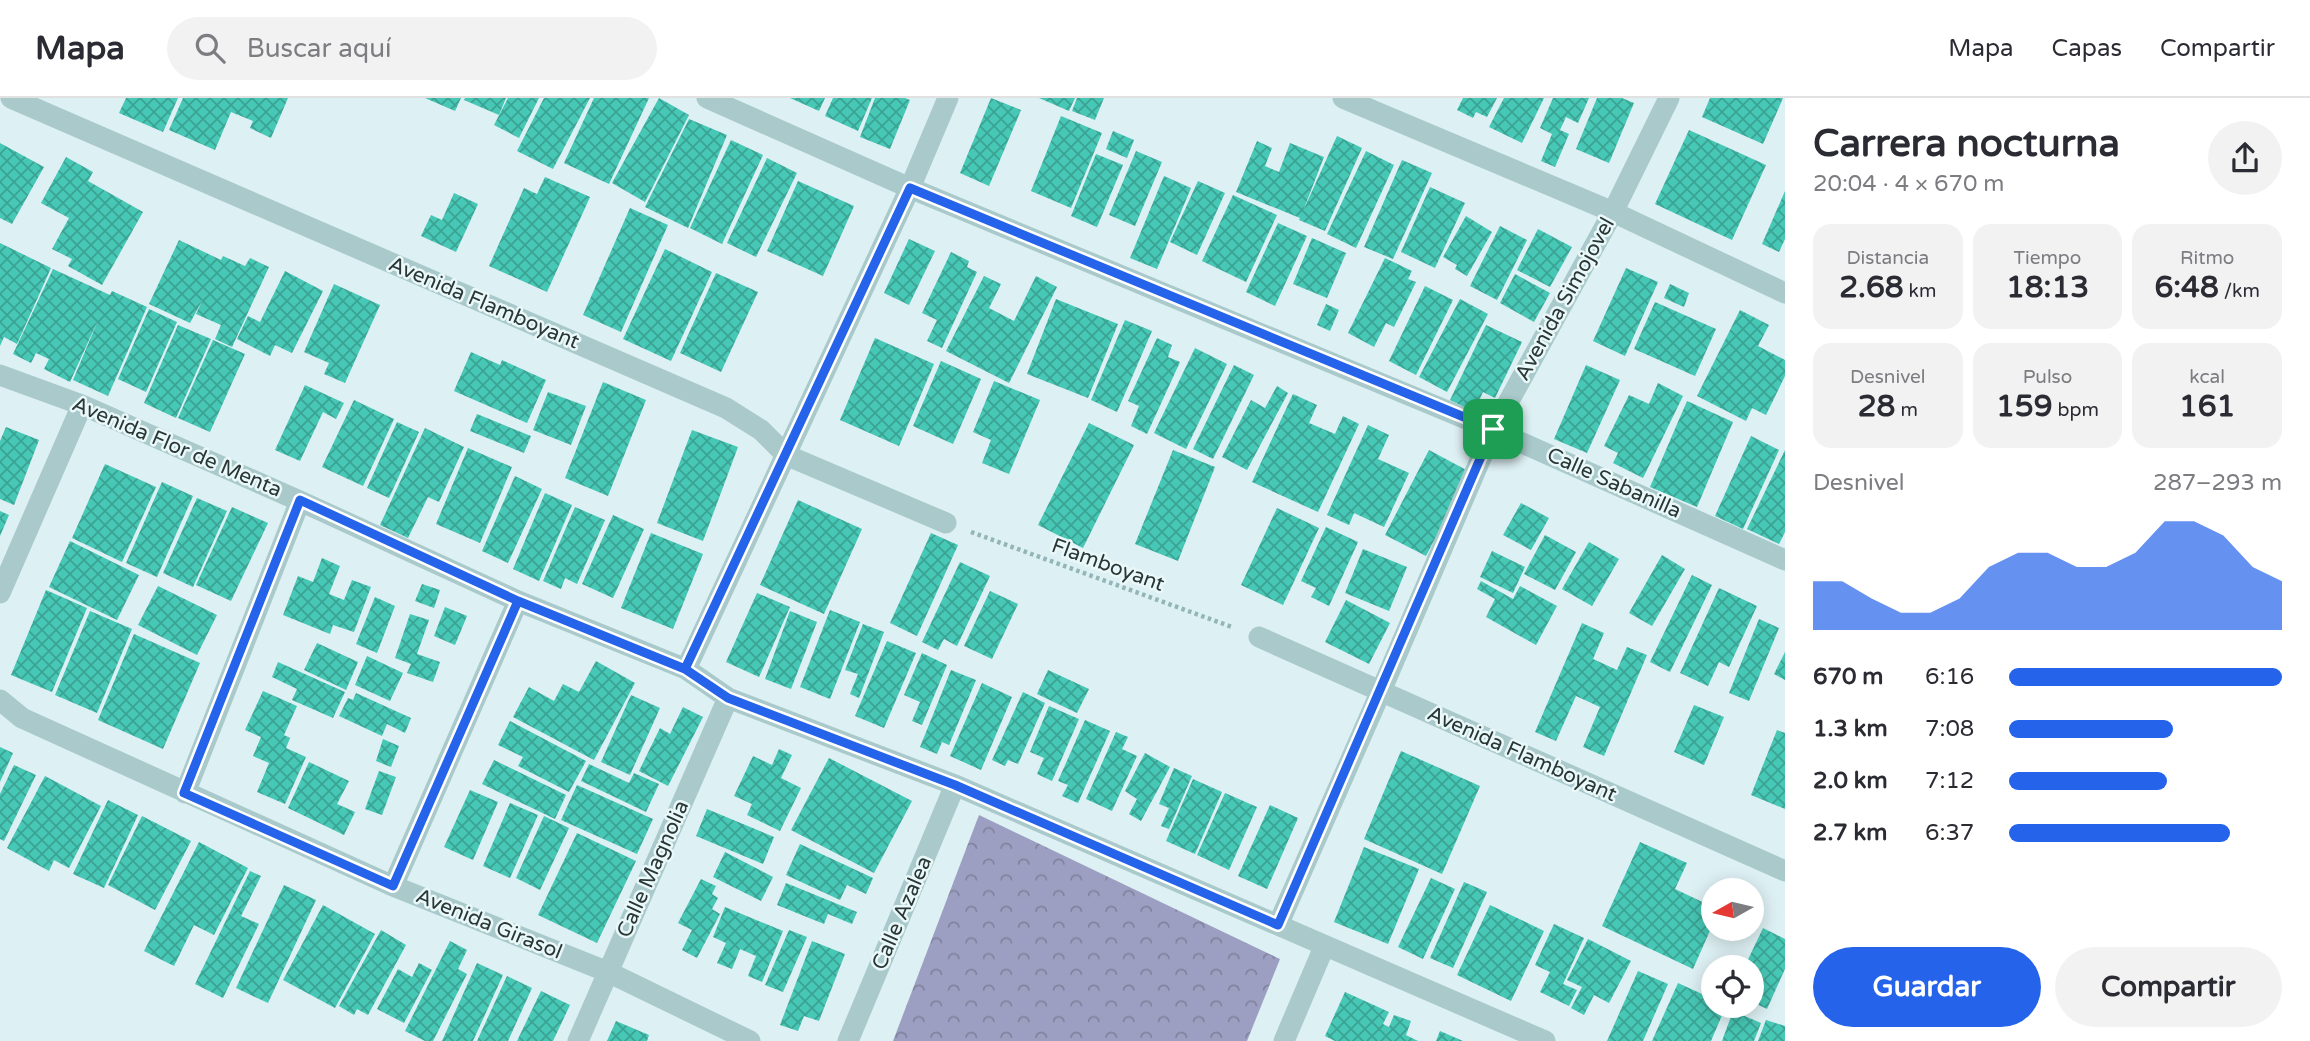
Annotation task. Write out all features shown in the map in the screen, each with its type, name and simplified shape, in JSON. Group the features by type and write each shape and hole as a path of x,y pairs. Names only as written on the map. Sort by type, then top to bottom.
{"street":[{"name":"Avenida Flamboyant","path":"12,98 726,408 761,430 786,455 946,523"},
{"name":"Calle Sabanilla","path":"707,98 910,188 1493,429 1785,560"},
{"path":"685,669 910,188 948,98"},
{"path":"1343,98 1613,212 1785,293"},
{"name":"Avenida Simojovel","path":"1278,925 1493,429 1613,212 1669,98"},
{"name":"Avenida Flor de Menta","path":"0,375 82,405 300,500 518,601 685,669 728,698 955,785 1543,1041"},
{"path":"0,593 82,405"},
{"path":"184,793 300,500"},
{"path":"393,886 518,601"},
{"name":"Avenida Flamboyant","path":"1259,637 1785,870"},
{"name":"Calle Magnolia","path":"578,1041 728,698"},
{"name":"Avenida Girasol","path":"0,701 22,718 184,793 393,886 608,972 750,1041"},
{"name":"Calle Azalea","path":"848,1041 955,785"},
{"path":"1284,1041 1324,947"}],"path":[{"name":"Flamboyant","path":"946,523 1259,637"}],"green space":[{"path":"979,815 1280,959 1247,1041 893,1041"}],"building":[{"path":"126,98 178,98 163,132 119,113"},
{"path":"183,98 288,98 271,138 250,128 253,121 231,112 215,150 169,130"},
{"path":"425,98 461,98 455,111"},
{"path":"506,98 499,115 464,100"},
{"path":"508,98 539,98 519,138 494,125"},
{"path":"544,98 590,98 553,169 517,151"},
{"path":"594,98 649,98 609,184 564,163"},
{"path":"659,98 689,115 645,202 612,183"},
{"path":"790,98 825,98 819,111"},
{"path":"833,98 872,98 858,131 825,116"},
{"path":"875,98 910,100 890,149 860,137"},
{"path":"991,98 1021,110 989,186 960,173"},
{"path":"1039,98 1075,98 1069,111"},
{"path":"1077,98 1104,98 1095,120 1072,111"},
{"path":"1463,98 1497,98 1487,117 1476,112 1473,118 1457,110"},
{"path":"1504,98 1544,98 1522,143 1489,127"},
{"path":"1553,98 1589,98 1578,123 1566,117 1560,130 1569,134 1555,167 1541,161 1552,134 1540,128"},
{"path":"1597,98 1622,98 1634,103 1609,163 1576,149"},
{"path":"1710,98 1783,98 1763,144 1702,117"},
{"path":"1061,116 1102,133 1071,208 1031,191"},
{"path":"689,119 727,135 688,228 645,207"},
{"path":"1689,130 1766,165 1732,240 1655,204"},
{"path":"1113,131 1134,140 1127,158 1106,149"},
{"path":"1337,136 1362,148 1325,231 1236,192 1257,141 1272,148 1265,166 1279,172 1290,143 1324,157 1303,211"},
{"path":"731,140 763,155 722,244 690,228"},
{"path":"0,143 44,167 12,224 0,218"},
{"path":"1136,151 1162,162 1135,226 1109,215"},
{"path":"1366,151 1394,165 1356,248 1327,234"},
{"path":"1096,154 1123,165 1097,227 1071,216"},
{"path":"66,157 93,172 88,181 143,212 102,285 68,266 72,259 52,249 69,218 41,203"},
{"path":"767,158 797,173 756,257 727,243"},
{"path":"1402,160 1432,173 1393,259 1364,247"},
{"path":"1164,176 1191,188 1157,269 1130,258"},
{"path":"545,177 590,197 547,292 489,266 524,188 537,194"},
{"path":"798,181 854,206 823,276 767,251"},
{"path":"1198,181 1225,193 1197,255 1170,242"},
{"path":"1430,187 1465,203 1435,268 1401,252"},
{"path":"1785,191 1785,239 1779,252 1762,244"},
{"path":"454,193 478,204 456,252 421,236 431,215 442,220"},
{"path":"1233,195 1277,215 1246,282 1202,261"},
{"path":"630,208 668,225 621,332 583,315"},
{"path":"1466,216 1492,232 1467,276 1455,269 1457,265 1443,257"},
{"path":"1278,223 1307,236 1275,306 1246,292"},
{"path":"1500,226 1527,240 1497,300 1470,286"},
{"path":"1538,229 1572,247 1550,287 1517,270"},
{"path":"1312,238 1346,253 1327,298 1293,284"},
{"path":"909,239 935,251 909,305 884,293"},
{"path":"179,240 221,260 223,256 245,266 250,258 269,267 232,347 215,339 221,325 196,314 203,299 190,323 149,304"},
{"path":"0,243 51,268 17,344 4,337 0,346"},
{"path":"665,249 712,272 671,361 623,339"},
{"path":"951,252 969,261 967,267 977,272 942,348 927,341 937,320 922,313"},
{"path":"1385,258 1412,271 1408,279 1416,282 1394,327 1386,323 1374,347 1348,333"},
{"path":"1626,268 1658,282 1625,356 1593,341"},
{"path":"53,269 110,295 112,291 147,307 108,396 73,380 99,318 70,382 44,369 49,359 36,353 31,363 13,354"},
{"path":"285,271 323,291 292,353 275,345 270,356 237,339 248,316 260,322"},
{"path":"716,273 758,292 721,372 680,353"},
{"path":"1515,274 1550,293 1534,322 1500,303"},
{"path":"984,276 1001,284 989,308 1014,321 1036,276 1057,287 1009,383 946,351"},
{"path":"334,284 380,305 345,383 324,374 329,363 304,352"},
{"path":"1670,284 1689,293 1684,307 1664,298"},
{"path":"1425,286 1453,300 1416,375 1389,361"},
{"path":"1056,299 1118,324 1088,398 1027,374"},
{"path":"1460,299 1488,314 1447,392 1419,377"},
{"path":"1655,302 1716,329 1695,376 1634,349"},
{"path":"1326,304 1339,310 1330,331 1317,325"},
{"path":"149,309 177,322 146,392 118,379"},
{"path":"1740,310 1769,325 1758,346 1785,360 1785,376 1766,415 1752,408 1746,421 1697,396"},
{"path":"1125,320 1152,331 1117,412 1091,400"},
{"path":"178,325 211,339 176,418 144,403"},
{"path":"1486,325 1522,342 1495,398 1483,392 1474,412 1450,400"},
{"path":"875,338 934,364 899,446 840,420"},
{"path":"1157,338 1172,345 1168,357 1180,362 1147,434 1131,426 1139,406 1128,401"},
{"path":"213,340 245,354 210,432 178,418"},
{"path":"1195,348 1227,364 1186,449 1154,433"},
{"path":"471,352 500,365 502,360 546,380 527,423 454,391"},
{"path":"941,361 981,379 953,444 913,426"},
{"path":"1234,365 1254,375 1213,459 1193,449"},
{"path":"1586,365 1620,380 1587,453 1554,439"},
{"path":"994,381 1040,400 1009,474 982,463 991,440 973,432"},
{"path":"603,382 646,400 608,496 565,478"},
{"path":"1658,383 1683,396 1643,478 1613,463 1618,453 1604,446 1629,395 1649,404"},
{"path":"305,385 344,403 336,419 323,412 300,461 275,450"},
{"path":"1277,386 1288,393 1247,470 1222,457 1251,400 1265,408"},
{"path":"548,392 586,406 571,445 533,430"},
{"path":"1293,394 1317,405 1309,423 1335,434 1343,416 1359,424 1318,512 1252,482"},
{"path":"354,400 394,419 363,486 322,467"},
{"path":"1687,401 1733,422 1697,507 1650,487"},
{"path":"477,414 531,436 524,453 470,431"},
{"path":"397,422 419,432 389,498 367,488"},
{"path":"1089,423 1134,445 1083,548 1038,525"},
{"path":"1368,425 1389,435 1378,459 1409,473 1384,527 1354,513 1349,525 1327,515"},
{"path":"6,427 39,440 14,505 0,499 0,441"},
{"path":"425,428 464,447 439,502 428,497 408,538 380,525"},
{"path":"692,430 738,447 703,541 657,523"},
{"path":"1751,436 1779,450 1743,529 1715,516"},
{"path":"468,448 512,467 480,543 436,524"},
{"path":"1173,450 1215,467 1178,561 1135,544"},
{"path":"1429,450 1470,472 1426,556 1385,535"},
{"path":"1785,450 1785,532 1779,544 1747,529"},
{"path":"105,464 156,487 122,562 72,538"},
{"path":"515,476 542,489 508,563 482,551"},
{"path":"162,482 193,496 157,577 126,563"},
{"path":"545,493 572,505 539,581 513,569"},
{"path":"197,498 227,511 193,587 163,573"},
{"path":"798,500 862,529 824,614 760,585"},
{"path":"1521,503 1549,518 1531,550 1503,535"},
{"path":"232,507 268,523 231,601 196,585"},
{"path":"575,507 605,520 577,584 565,578 561,589 543,581"},
{"path":"1277,508 1319,528 1283,605 1241,585"},
{"path":"0,511 9,515 0,536"},
{"path":"613,515 644,529 613,598 582,584"},
{"path":"1326,527 1358,542 1329,606 1311,597 1316,588 1301,581"},
{"path":"651,533 703,554 673,629 621,608"},
{"path":"931,533 958,545 917,636 890,623"},
{"path":"1545,535 1576,552 1555,590 1524,574"},
{"path":"70,541 139,575 117,620 49,587"},
{"path":"1589,542 1619,559 1592,606 1562,589"},
{"path":"1363,549 1407,567 1389,611 1345,593"},
{"path":"1492,551 1525,567 1513,593 1480,577"},
{"path":"1662,555 1685,569 1652,626 1629,613"},
{"path":"322,558 340,566 329,594 344,600 352,580 371,587 354,632 333,625 330,634 283,615 298,576 313,582"},
{"path":"960,562 990,576 957,646 944,639 938,650 922,642"},
{"path":"1692,575 1712,585 1670,672 1650,662"},
{"path":"1481,581 1513,599 1520,586 1557,606 1536,645 1486,617 1495,599 1477,589"},
{"path":"422,584 440,590 434,608 415,601"},
{"path":"158,586 217,615 197,655 138,625"},
{"path":"1719,588 1757,606 1729,667 1719,662 1708,686 1680,673"},
{"path":"46,590 87,608 52,692 11,675"},
{"path":"990,591 1018,604 992,659 964,646"},
{"path":"757,593 790,607 759,677 726,662"},
{"path":"375,597 395,606 377,653 356,644"},
{"path":"1346,600 1390,623 1369,664 1325,642"},
{"path":"445,607 467,616 455,645 434,636"},
{"path":"830,610 860,622 830,699 800,687"},
{"path":"90,611 132,629 97,713 55,695"},
{"path":"790,611 817,622 791,689 765,679"},
{"path":"410,614 429,620 417,654 440,662 433,682 407,673 411,664 395,658"},
{"path":"1759,619 1779,628 1749,701 1729,693"},
{"path":"1582,623 1604,633 1593,659 1617,670 1627,647 1647,655 1604,756 1583,747 1600,707 1576,696 1556,741 1535,732"},
{"path":"863,624 884,632 859,698 850,694 858,674 845,670"},
{"path":"134,634 200,663 163,749 98,720"},
{"path":"887,641 916,653 884,728 855,716"},
{"path":"317,643 358,662 346,690 304,670"},
{"path":"1785,652 1785,680 1774,674"},
{"path":"922,653 947,665 922,725 912,721 920,702 904,695"},
{"path":"367,656 403,673 390,701 355,685"},
{"path":"596,661 635,683 594,760 513,717 529,687 554,701 563,684 579,692"},
{"path":"278,662 345,692 333,718 292,700 297,689 272,677"},
{"path":"951,670 976,680 949,745 942,742 937,754 920,747"},
{"path":"1048,670 1089,689 1077,713 1037,694"},
{"path":"982,683 1012,697 981,770 950,756"},
{"path":"263,691 297,706 284,735 290,738 286,748 306,757 285,804 257,792 269,763 253,756 261,737 245,730"},
{"path":"1023,692 1045,703 1018,764 1008,760 1005,766 992,760"},
{"path":"356,693 411,718 405,733 387,724 382,736 339,716 348,698 353,700"},
{"path":"631,695 660,708 630,775 601,762"},
{"path":"1694,705 1724,717 1704,765 1674,752"},
{"path":"1049,706 1079,719 1052,781 1037,774 1044,758 1030,752"},
{"path":"683,707 703,717 668,786 639,771 660,728 670,734"},
{"path":"1085,720 1110,731 1078,803 1062,796 1068,785 1058,781"},
{"path":"510,721 586,761 569,792 518,766 523,757 498,745"},
{"path":"1777,730 1785,733 1785,809 1751,795"},
{"path":"1116,732 1128,737 1122,749 1137,756 1112,811 1086,799"},
{"path":"383,739 399,746 391,767 376,761"},
{"path":"0,747 13,753 0,782"},
{"path":"779,749 792,755 781,778 801,788 780,831 747,815 752,804 734,796 753,756 772,765"},
{"path":"1401,751 1480,786 1442,874 1364,839"},
{"path":"1145,753 1170,767 1141,821 1129,814 1137,799 1125,791"},
{"path":"829,758 912,801 874,873 791,830"},
{"path":"494,760 566,795 555,819 482,784"},
{"path":"309,762 349,781 337,804 355,812 344,835 288,808"},
{"path":"589,764 629,783 634,773 659,784 646,812 581,781"},
{"path":"14,765 36,775 4,841 0,839 0,794"},
{"path":"1174,768 1192,776 1169,829 1161,826 1169,808 1159,804"},
{"path":"379,771 396,777 382,815 365,809"},
{"path":"45,776 101,806 69,868 54,860 49,871 7,848"},
{"path":"1193,779 1222,792 1195,854 1166,841"},
{"path":"577,785 653,819 637,854 561,820"},
{"path":"470,790 498,802 473,860 444,847"},
{"path":"1225,793 1257,807 1229,870 1197,855"},
{"path":"108,800 138,815 104,888 73,874"},
{"path":"510,803 538,815 510,878 483,866"},
{"path":"1270,805 1298,818 1267,889 1238,876"},
{"path":"707,809 774,837 763,864 696,836"},
{"path":"142,816 191,841 155,910 108,885"},
{"path":"544,816 569,828 540,890 516,878"},
{"path":"577,833 636,861 597,943 538,915"},
{"path":"199,842 248,868 214,935 194,925 174,966 144,951"},
{"path":"1640,842 1687,863 1675,889 1701,901 1701,942 1705,942 1693,969 1602,926"},
{"path":"800,844 873,878 866,894 847,885 840,900 786,875"},
{"path":"1364,847 1419,869 1388,944 1334,922"},
{"path":"725,852 773,877 761,901 713,877"},
{"path":"250,871 261,876 241,916 259,924 223,998 195,984"},
{"path":"1431,878 1455,889 1423,959 1398,947"},
{"path":"701,879 716,886 712,894 718,898 712,909 720,914 697,958 682,950 692,930 678,923"},
{"path":"1464,882 1487,892 1453,968 1430,958"},
{"path":"786,883 857,912 852,924 828,914 824,924 777,905"},
{"path":"284,885 316,900 268,1003 236,988"},
{"path":"323,905 375,934 335,1008 283,980"},
{"path":"1490,905 1544,931 1511,1001 1457,975"},
{"path":"725,907 783,931 762,982 748,976 756,956 740,949 732,969 717,963 726,943 713,937"},
{"path":"1554,924 1584,938 1563,984 1577,990 1569,1006 1540,992 1550,972 1535,965"},
{"path":"1764,928 1785,939 1785,969 1767,1009 1764,1008 1764,955 1750,955 1756,942 1764,942"},
{"path":"381,930 406,945 368,1015 357,1009 354,1015 339,1006"},
{"path":"789,930 807,937 783,992 765,985"},
{"path":"1588,939 1631,961 1609,1003 1594,995 1584,1015 1571,1008 1582,987 1567,980"},
{"path":"450,941 467,950 458,969 467,974 433,1041 425,1041 405,1031"},
{"path":"812,941 845,954 819,1021 804,1016 798,1031 780,1025"},
{"path":"419,963 432,970 404,1023 377,1009 398,969 412,977"},
{"path":"477,963 503,975 473,1041 442,1041"},
{"path":"1638,971 1668,984 1643,1041 1607,1041"},
{"path":"507,976 532,988 508,1041 477,1041"},
{"path":"1678,983 1701,994 1701,1018 1721,1018 1711,1041 1652,1041"},
{"path":"541,991 570,1005 553,1041 517,1041"},
{"path":"1345,992 1389,1012 1383,1024 1389,1027 1394,1015 1411,1021 1406,1035 1418,1041 1335,1041 1325,1036"},
{"path":"1730,1018 1749,1018 1761,1023 1754,1041 1722,1041"},
{"path":"1766,1020 1785,1026 1785,1041 1758,1041"},
{"path":"616,1021 649,1035 647,1041 607,1041"},
{"path":"1440,1031 1463,1041 1436,1041"}],"route":[{"path":"1493,429 910,188 685,669 518,601 300,500 184,793 393,886 518,601 602,635 685,669 728,698 955,785 1278,925 1493,429"}]}
